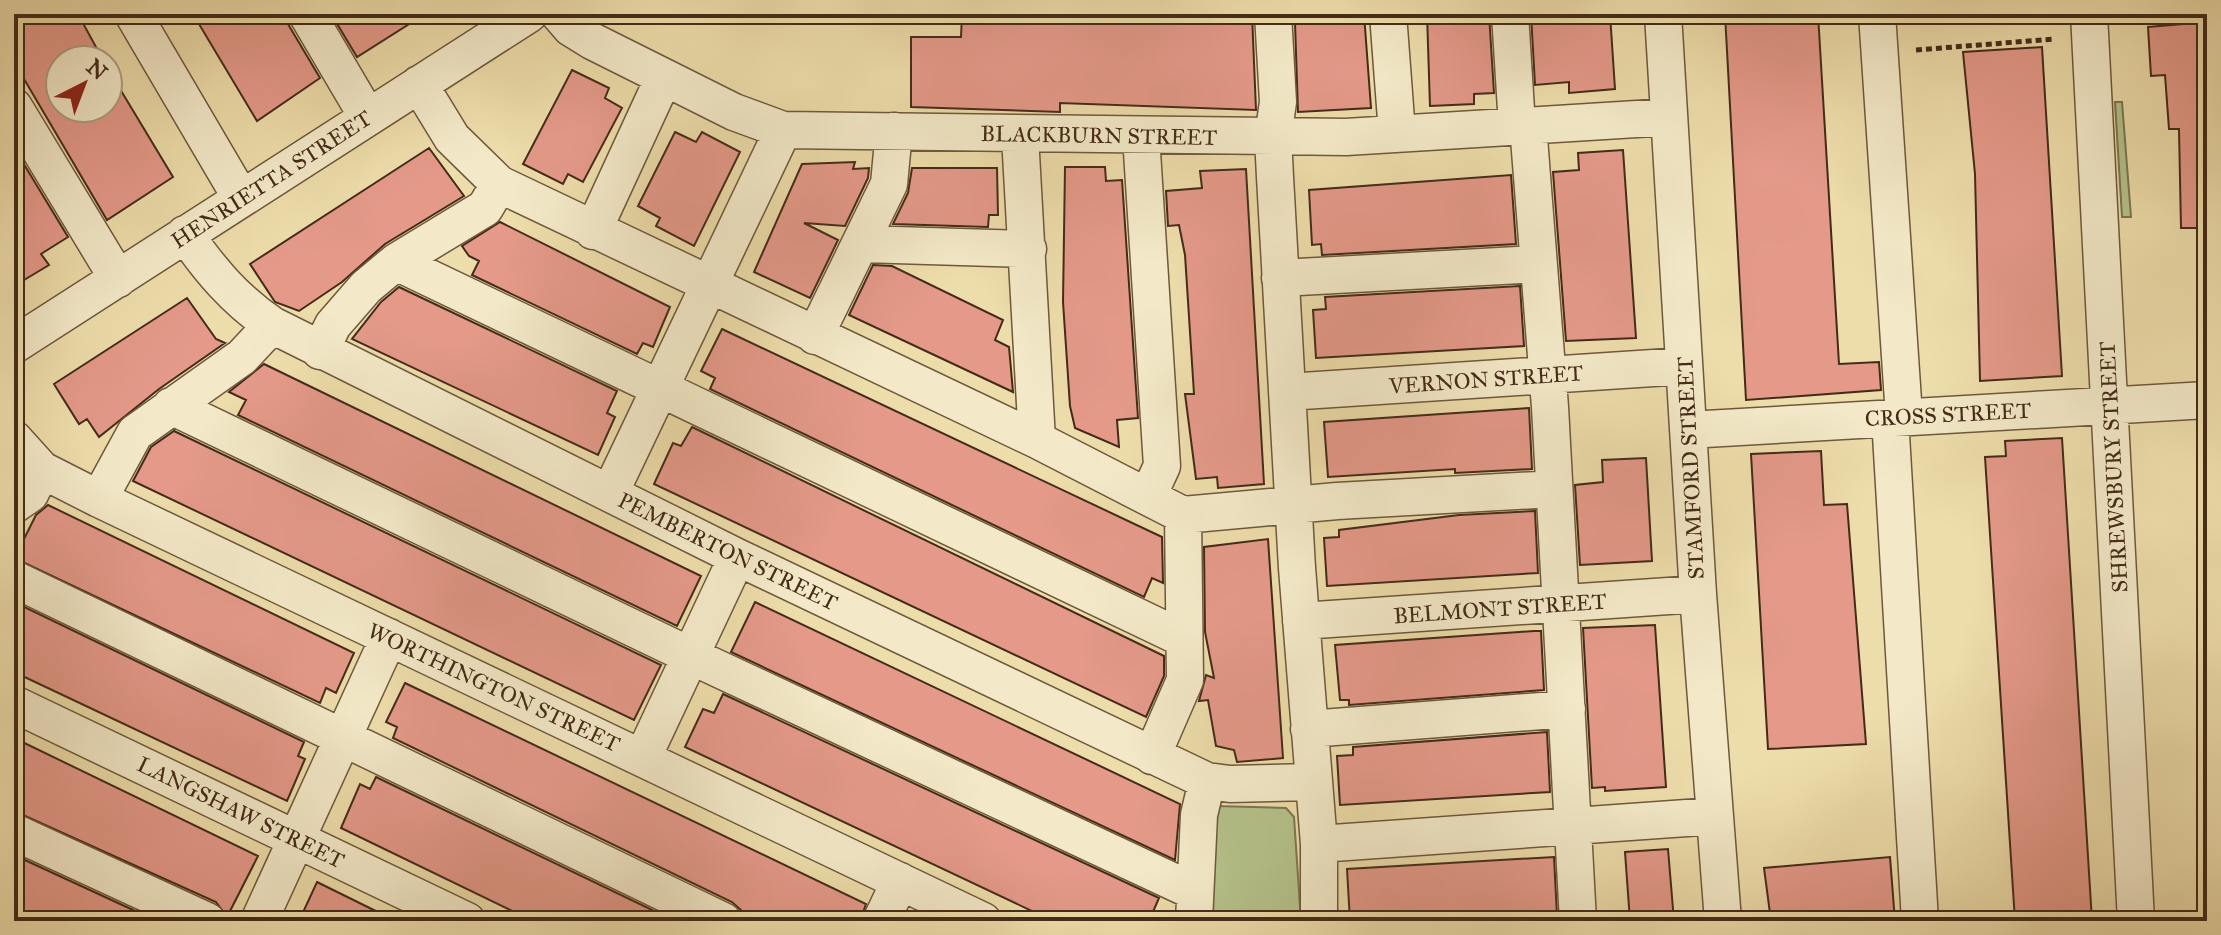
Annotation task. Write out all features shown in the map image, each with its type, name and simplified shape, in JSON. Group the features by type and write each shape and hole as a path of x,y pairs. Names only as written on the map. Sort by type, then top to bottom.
{"street":[{"path":"133,14 241,198"},
{"path":"307,14 367,116"},
{"name":"HENRIETTA STREET","path":"14,345 419,84 491,24 529,14"},
{"name":"BLACKBURN STREET","path":"559,14 571,28 592,41 734,112 783,130 1020,136 1334,137 1669,117"},
{"path":"1273,14 1278,102 1273,137 1283,337 1312,782 1319,844 1320,905"},
{"path":"1388,14 1397,133"},
{"path":"1510,14 1548,375 1578,921"},
{"name":"STAMFORD STREET","path":"1663,14 1690,474 1723,921"},
{"path":"1877,14 1920,921"},
{"name":"SHREWSBURY STREET","path":"2089,26 2136,921"},
{"path":"593,231 664,77"},
{"path":"419,84 452,138 499,184 1037,440 1183,515 1293,489 1554,489"},
{"path":"14,107 118,279"},
{"path":"610,493 783,130"},
{"path":"815,336 889,184 894,131"},
{"path":"1020,136 1037,440"},
{"path":"1132,488 1162,466 1141,136"},
{"path":"320,351 349,306 396,262 485,208 499,184"},
{"name":"PEMBERTON STREET","path":"185,234 235,297 272,325 737,557 1207,781 1230,784 1312,782"},
{"path":"862,244 1028,249"},
{"path":"396,262 1182,638"},
{"path":"1280,278 1538,264"},
{"path":"99,499 135,433 242,357 272,325"},
{"name":"VERNON STREET","path":"1287,392 1684,366"},
{"name":"CROSS STREET","path":"1688,430 2207,400"},
{"path":"171,406 691,656 1194,906 1199,815 1207,781"},
{"name":"WORTHINGTON STREET","path":"14,439 42,470 99,499 983,921"},
{"path":"14,505 30,494 42,470"},
{"path":"1152,756 1185,680 1182,638 1183,515"},
{"path":"643,757 737,557"},
{"path":"14,579 723,921"},
{"name":"BELMONT STREET","path":"1301,621 1698,594"},
{"path":"259,921 389,637"},
{"name":"LANGSHAW STREET","path":"14,704 467,921"},
{"path":"1309,729 1567,709"},
{"path":"1319,844 1715,816"},
{"path":"14,832 207,921"},
{"path":"881,921 900,881"}],"path":[{"path":"1879,52 2089,26"}],"green space":[{"path":"2115,102 2122,102 2131,217 2122,217"},
{"path":"1215,806 1286,808 1294,817 1301,921 1205,921"}],"building":[{"path":"14,14 78,14 94,44 44,44 44,113 14,62"},
{"path":"193,14 282,14 320,78 257,121"},
{"path":"350,14 425,14 357,57 336,22"},
{"path":"962,14 1252,14 1256,110 1060,103 1060,112 911,107 911,37 961,37"},
{"path":"1322,14 1364,14 1371,108 1298,112 1295,23 1323,21"},
{"path":"1427,14 1489,14 1494,93 1474,94 1474,104 1430,106"},
{"path":"1531,14 1610,14 1615,89 1569,93 1569,82 1535,85"},
{"path":"1725,14 1818,14 1839,364 1879,362 1881,390 1746,400"},
{"path":"2207,22 2207,228 2181,228 2179,129 2169,129 2165,75 2151,76 2148,27"},
{"path":"2042,47 2062,376 1980,381 1975,174 1963,52"},
{"path":"572,70 609,88 605,98 622,108 583,182 568,174 563,184 523,164"},
{"path":"124,96 173,177 107,220 50,124 124,124"},
{"path":"675,132 696,142 702,132 740,152 694,246 656,226 660,218 638,206"},
{"path":"429,148 464,196 385,244 342,282 299,311 275,302 250,264"},
{"path":"1623,150 1636,338 1566,341 1553,172 1579,170 1578,153"},
{"path":"22,161 68,237 41,254 49,265 14,286 14,166"},
{"path":"855,162 853,169 869,168 868,178 845,226 804,223 838,240 810,298 754,272 802,164"},
{"path":"1065,167 1105,167 1106,181 1122,180 1138,418 1117,420 1119,447 1075,428 1070,406 1063,302"},
{"path":"912,168 997,168 998,215 989,215 988,227 893,224 908,193"},
{"path":"1246,169 1264,484 1218,488 1217,477 1196,479 1185,394 1194,394 1185,255 1179,225 1168,226 1166,191 1202,188 1200,171"},
{"path":"1511,175 1516,244 1322,255 1321,244 1312,245 1309,190"},
{"path":"500,222 670,307 653,347 643,343 637,354 472,275 479,261 469,256 462,246"},
{"path":"873,265 892,266 1003,320 995,340 1009,347 1013,392 849,315"},
{"path":"1520,286 1524,346 1316,358 1313,310 1326,309 1325,297"},
{"path":"399,287 617,391 607,413 615,417 598,455 352,339 381,302"},
{"path":"187,298 216,339 225,343 159,389 99,437 87,419 79,424 54,384"},
{"path":"722,329 1162,537 1163,583 1152,578 1144,597 710,389 715,378 701,371"},
{"path":"264,364 701,576 677,626 238,415 246,400 229,392"},
{"path":"1529,408 1532,469 1455,473 1455,469 1328,477 1324,422"},
{"path":"692,427 1164,656 1164,676 1146,717 654,484 673,443 681,446"},
{"path":"174,431 661,665 634,720 133,481 151,447"},
{"path":"2062,438 2092,921 2015,921 1985,457 2006,456 2005,441"},
{"path":"1821,451 1824,505 1847,504 1866,744 1768,749 1751,454"},
{"path":"1646,458 1652,561 1580,565 1575,485 1603,482 1602,460"},
{"path":"48,505 354,653 336,693 326,688 320,703 14,558 14,534 24,539 36,515"},
{"path":"1535,511 1538,573 1327,586 1324,538 1339,537 1339,530 1459,515"},
{"path":"1268,539 1283,758 1237,762 1234,750 1216,746 1208,700 1199,701 1206,675 1214,678 1205,632 1204,547"},
{"path":"14,602 304,742 298,756 305,759 287,801 14,672"},
{"path":"755,602 1180,804 1175,860 731,652"},
{"path":"1655,625 1666,787 1605,791 1605,787 1592,788 1583,628"},
{"path":"1541,631 1544,690 1349,705 1349,700 1340,700 1335,645"},
{"path":"405,683 866,904 860,921 744,921 741,910 732,902 393,738 397,727 386,722"},
{"path":"723,694 1159,898 1149,921 1053,921 685,747 703,709 714,713"},
{"path":"1547,732 1550,792 1340,805 1337,756 1353,755 1353,747"},
{"path":"14,738 258,856 227,917 216,902 14,811"},
{"path":"376,777 675,921 533,921 341,828 360,784 370,789"},
{"path":"1668,849 1674,921 1630,921 1625,852"},
{"path":"14,855 157,921 14,921"},
{"path":"1554,857 1557,916 1350,921 1347,869"},
{"path":"1890,857 1895,921 1771,921 1764,868"},
{"path":"317,882 396,921 299,921"}]}
